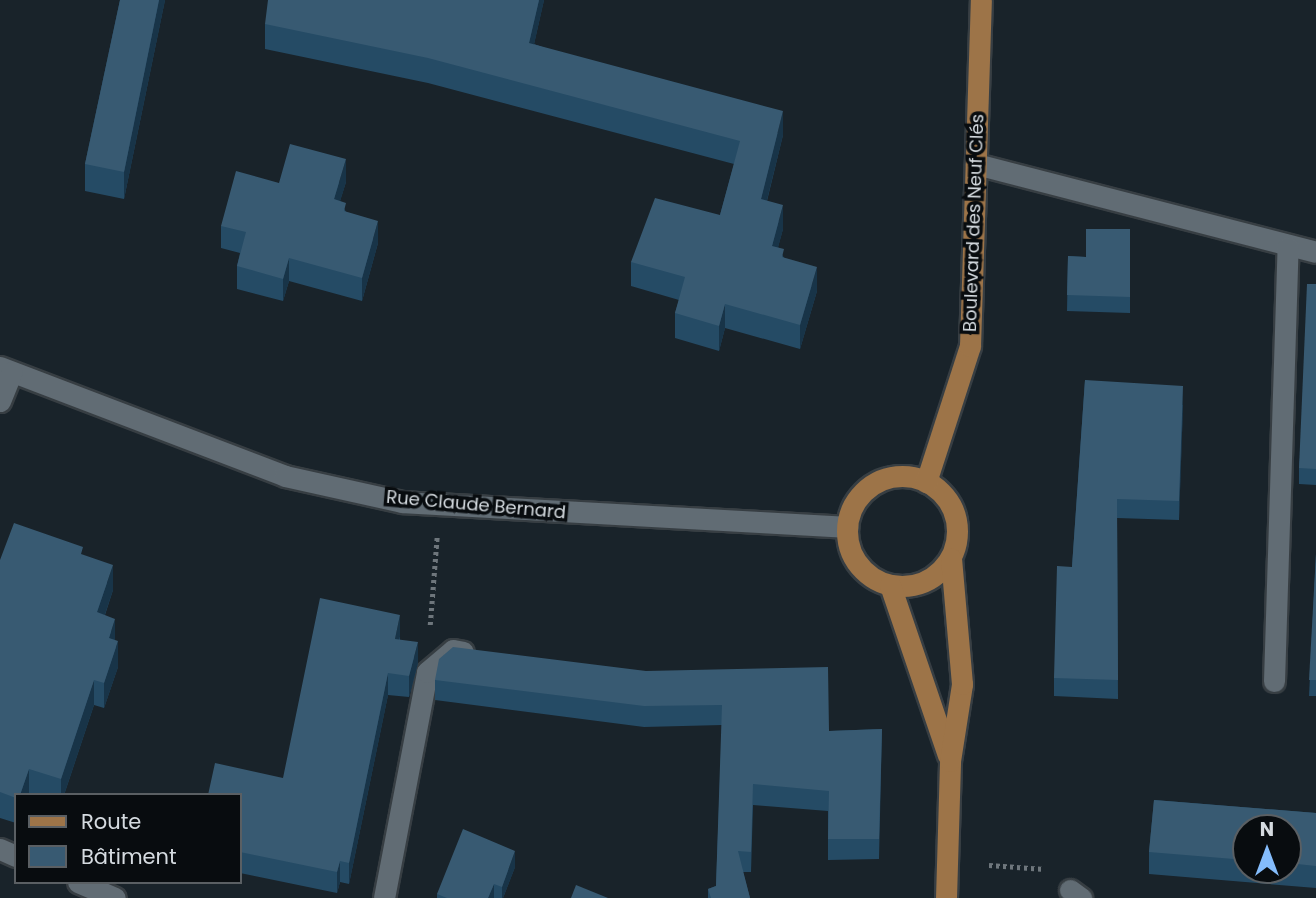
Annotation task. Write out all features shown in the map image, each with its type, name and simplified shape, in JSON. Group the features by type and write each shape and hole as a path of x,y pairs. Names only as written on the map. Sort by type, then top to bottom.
{"main road":[{"name":"Boulevard des Neuf Clés","path":"926,482 970,346 981,0"},
{"path":"946,898 950,761 962,684 951,558 957,523 941,492 926,482 909,477 874,484 851,510 847,527 863,570 890,585 925,582 951,558"},
{"path":"890,585 950,761"}],"street":[{"path":"976,164 1288,247 1316,252"},
{"path":"1273,681 1288,247"},
{"path":"0,401 6,370"},
{"name":"Rue Claude Bernard","path":"6,370 285,476 439,505 847,527"},
{"path":"384,898 427,672 453,650 480,654"},
{"path":"83,884 115,898"}],"path":[{"path":"427,672 439,505"},
{"path":"989,865 1050,870"}],"building":[{"path":"120,0 159,0 124,172 85,164"},
{"path":"268,0 539,0 529,43 783,111 761,199 783,205 772,246 784,249 782,257 817,267 800,325 725,304 719,326 675,313 685,277 631,262 655,198 720,215 740,141 428,58 265,24"},
{"path":"290,144 346,159 334,199 346,203 344,211 378,221 362,278 289,258 283,279 237,266 246,232 221,226 236,171 279,183"},
{"path":"1086,229 1130,229 1130,297 1067,295 1068,256 1086,257"},
{"path":"1307,284 1316,284 1316,469 1299,468"},
{"path":"1085,380 1183,386 1179,501 1117,499 1118,680 1054,678 1057,566 1072,567"},
{"path":"14,523 83,547 81,554 113,565 97,612 115,619 109,638 118,641 104,683 94,680 61,779 29,769 21,793 14,793 14,797 0,792 0,560"},
{"path":"1316,554 1316,680 1309,680"},
{"path":"320,598 400,615 395,639 418,642 409,676 388,673 349,863 340,861 337,872 242,852 242,793 208,793 215,763 283,778"},
{"path":"453,647 646,671 828,667 829,731 882,729 879,839 828,839 829,791 753,784 751,852 738,851 750,898 711,898 708,889 716,886 722,705 644,706 435,680 439,659"},
{"path":"1154,800 1316,813 1316,866 1302,864 1302,814 1232,814 1232,859 1149,852"},
{"path":"463,829 515,851 502,887 494,884 488,898 447,898 437,894"},
{"path":"576,885 608,898 571,898"}]}
